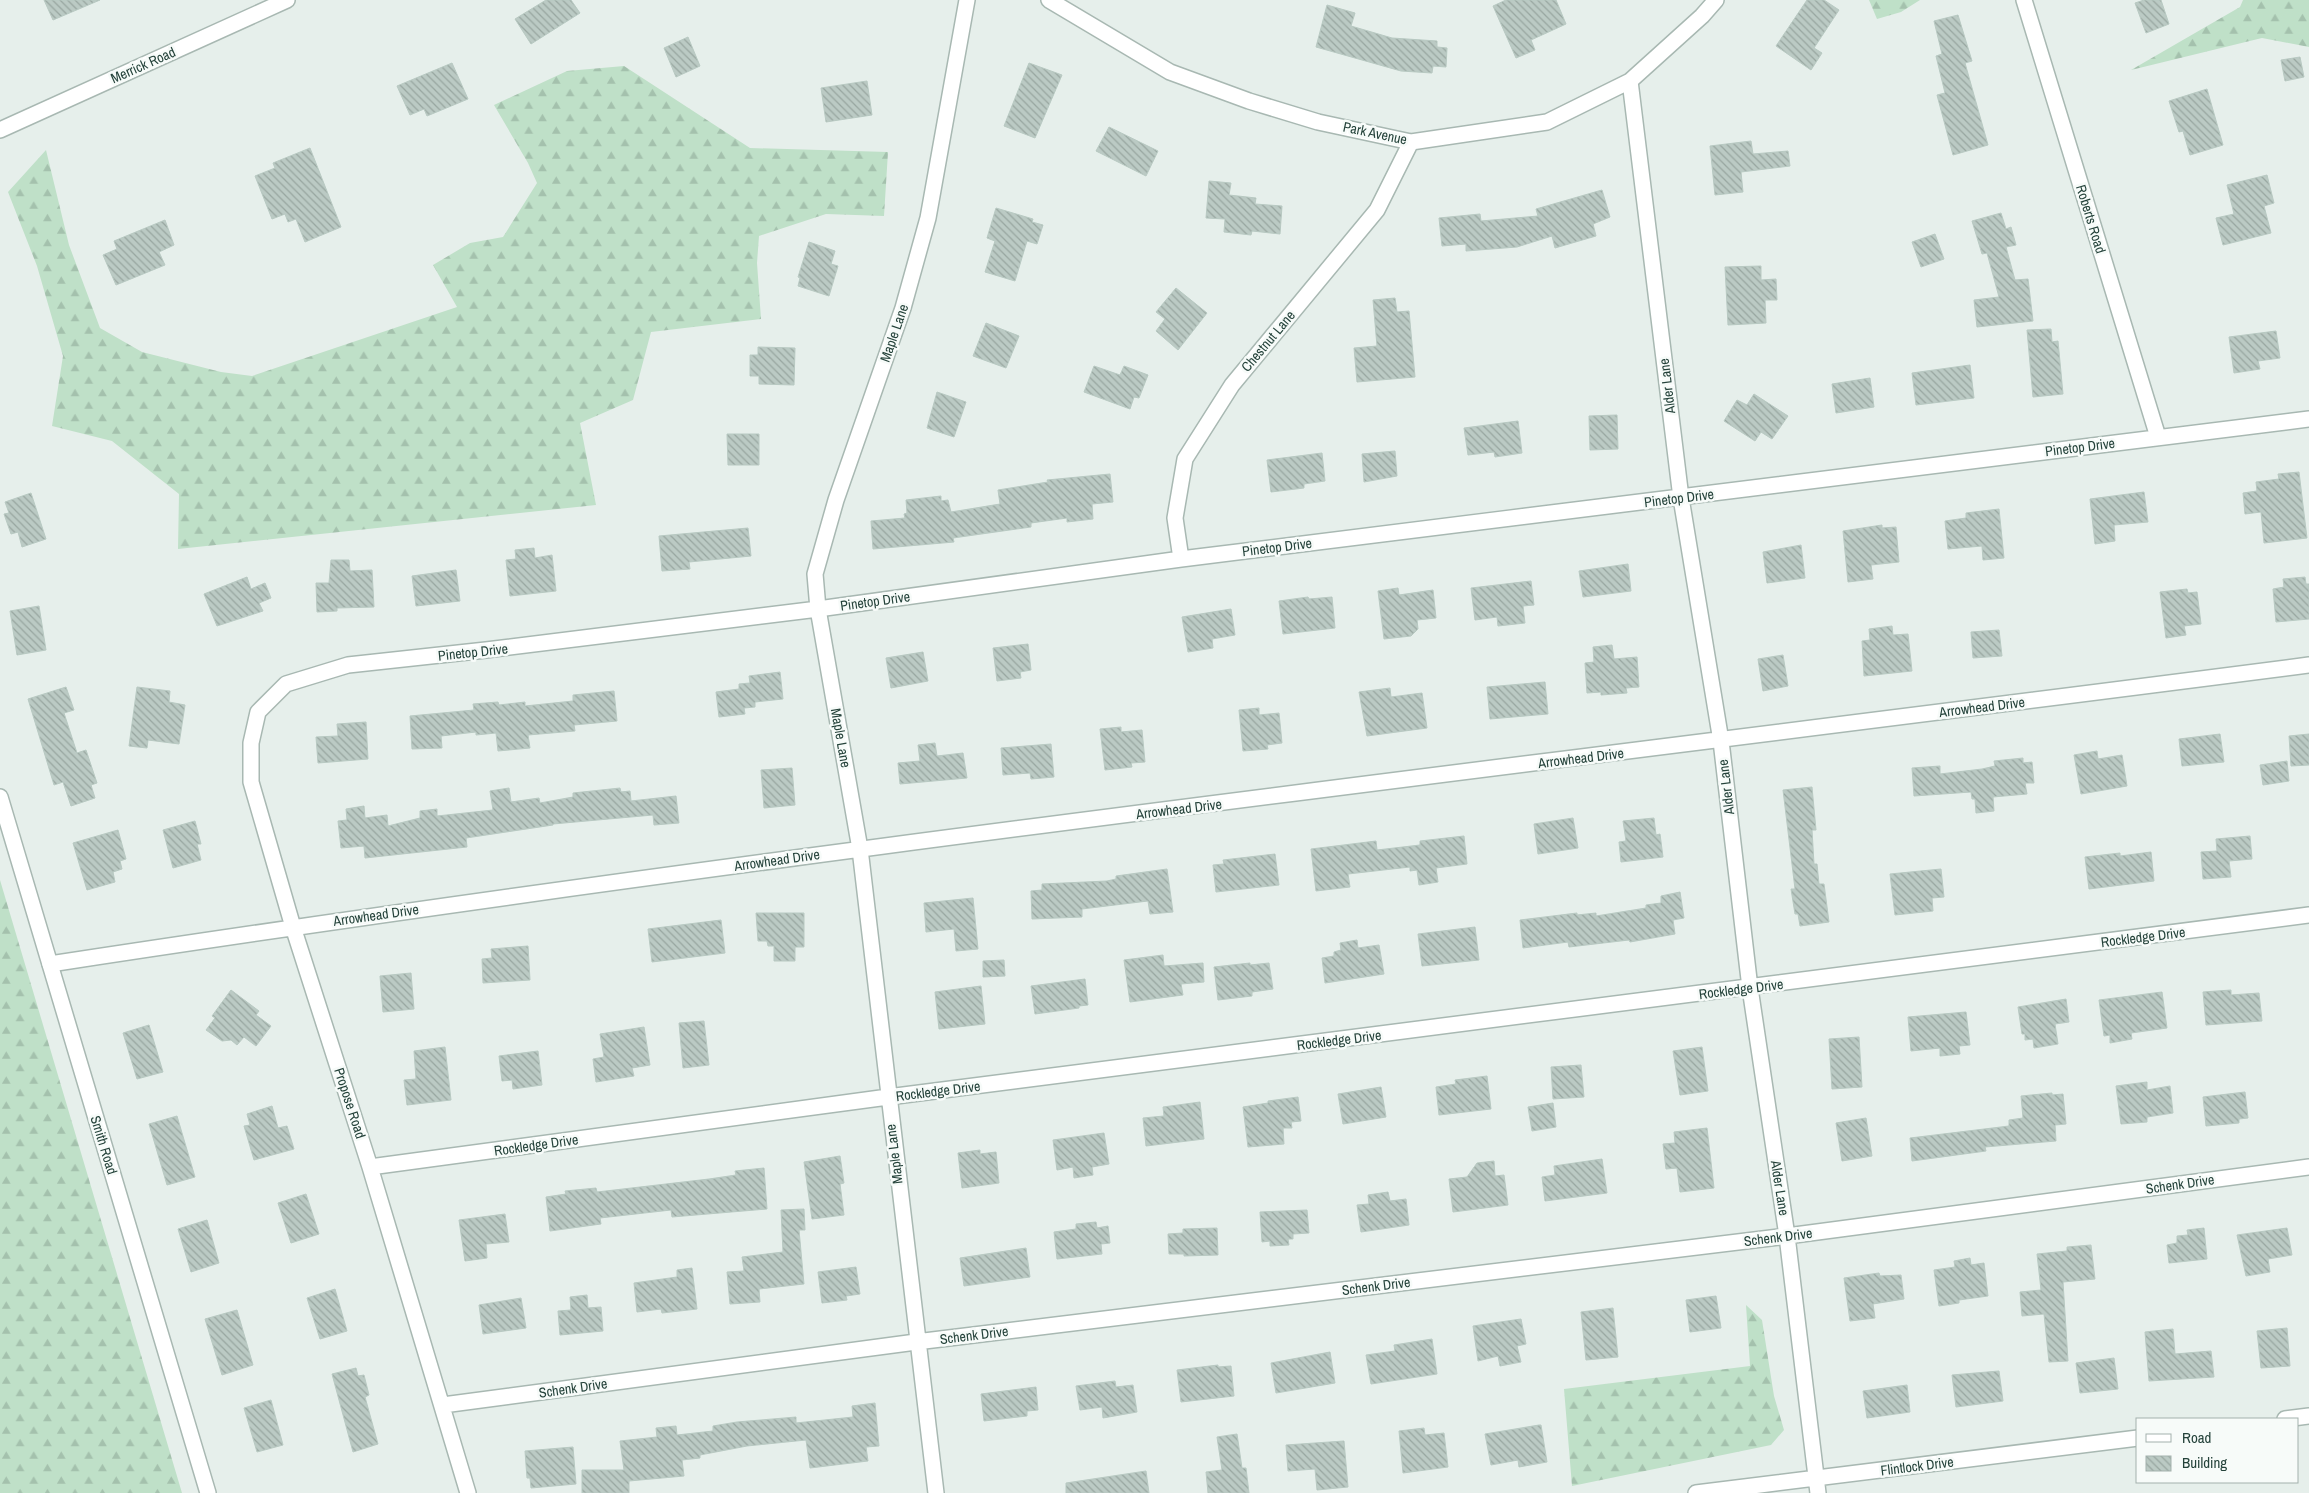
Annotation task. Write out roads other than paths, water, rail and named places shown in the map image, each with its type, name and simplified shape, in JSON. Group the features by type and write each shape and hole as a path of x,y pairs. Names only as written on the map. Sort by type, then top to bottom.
{"street":[{"name":"Merrick Road","path":"0,130 287,0"},
{"name":"Maple Lane","path":"936,1493 916,1342 860,849 818,609 815,574 836,500 903,308 928,218 967,0"},
{"name":"Park Avenue","path":"1049,0 1170,72 1249,101 1318,122 1411,142 1548,122 1630,81 1702,16 1716,0"},
{"name":"Roberts Road","path":"2024,0 2158,438"},
{"name":"Alder Lane","path":"1630,81 1681,498 1721,741 1750,988 1787,1236 1817,1486"},
{"name":"Chestnut Lane","path":"1181,559 1175,518 1185,459 1232,385 1377,210 1411,142"},
{"name":"Pinetop Drive","path":"258,712 286,684 348,665 818,609 1181,559 2309,418"},
{"name":"Arrowhead Drive","path":"50,964 293,927 860,849 2309,665"},
{"name":"Propose Road","path":"258,712 251,743 251,782 293,927 370,1167 468,1493"},
{"name":"Smith Road","path":"0,797 208,1493"},
{"name":"Rockledge Drive","path":"370,1167 888,1097 2309,915"},
{"name":"Schenk Drive","path":"443,1405 916,1342 1787,1236 2309,1167"},
{"path":"2293,1418 2309,1416"},
{"name":"Flintlock Drive","path":"1696,1493 1817,1486 2136,1438"}]}
